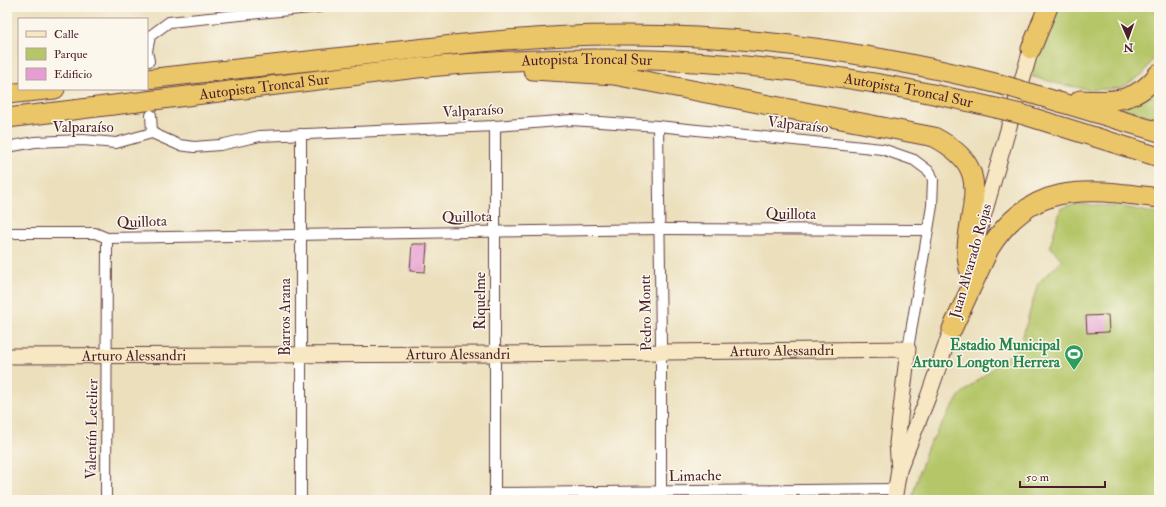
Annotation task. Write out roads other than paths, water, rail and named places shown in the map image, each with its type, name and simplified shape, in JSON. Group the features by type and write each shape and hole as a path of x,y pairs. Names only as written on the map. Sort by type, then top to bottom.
{"highway":[{"path":"1031,49 1038,7"},
{"path":"1031,49 1048,7"},
{"name":"Autopista Troncal Sur","path":"148,70 567,36 618,35 720,38 815,47 910,63 1003,85 1159,132"},
{"name":"Autopista Troncal Sur","path":"7,118 446,65 518,60 619,58 669,59 766,66 905,87 1021,114 1159,157"},
{"path":"367,74 540,70 614,75 924,134 943,142 959,155 966,164 975,184 974,210 966,249 968,269"},
{"path":"1049,98 1102,102 1122,99 1140,92 1159,73"},
{"path":"7,94 45,90"},
{"path":"952,329 989,249 996,238 1012,220 1032,205 1054,196 1076,191 1159,198"}],"main road":[{"name":"Juan Alvarado Rojas","path":"895,494 900,470 952,329 1031,49"},
{"name":"Juan Alvarado Rojas","path":"900,470 897,443 908,349"},
{"name":"Arturo Alessandri","path":"7,356 301,356 908,349"}],"street":[{"path":"148,47 150,36 169,22 320,7"},
{"path":"151,115 152,134"},
{"name":"Valparaíso","path":"7,147 35,142 83,140 116,143 152,134 179,145 194,147 220,145 260,136 495,126 571,120 658,126 882,149 914,160 930,172 933,180"},
{"name":"Riquelme","path":"495,126 495,496"},
{"name":"Pedro Montt","path":"658,126 661,496"},
{"name":"Barros Arana","path":"300,134 301,500"},
{"name":"Juan Alvarado Rojas","path":"908,349 932,206 933,180"},
{"name":"Quillota","path":"7,233 95,233 107,238 660,229 928,230"},
{"name":"Valentín Letelier","path":"106,500 108,356 107,238"},
{"name":"Limache","path":"495,496 895,494"}],"place":[{"name":"Estadio Municipal Arturo Longton Herrera","path":"1074,371"}]}
